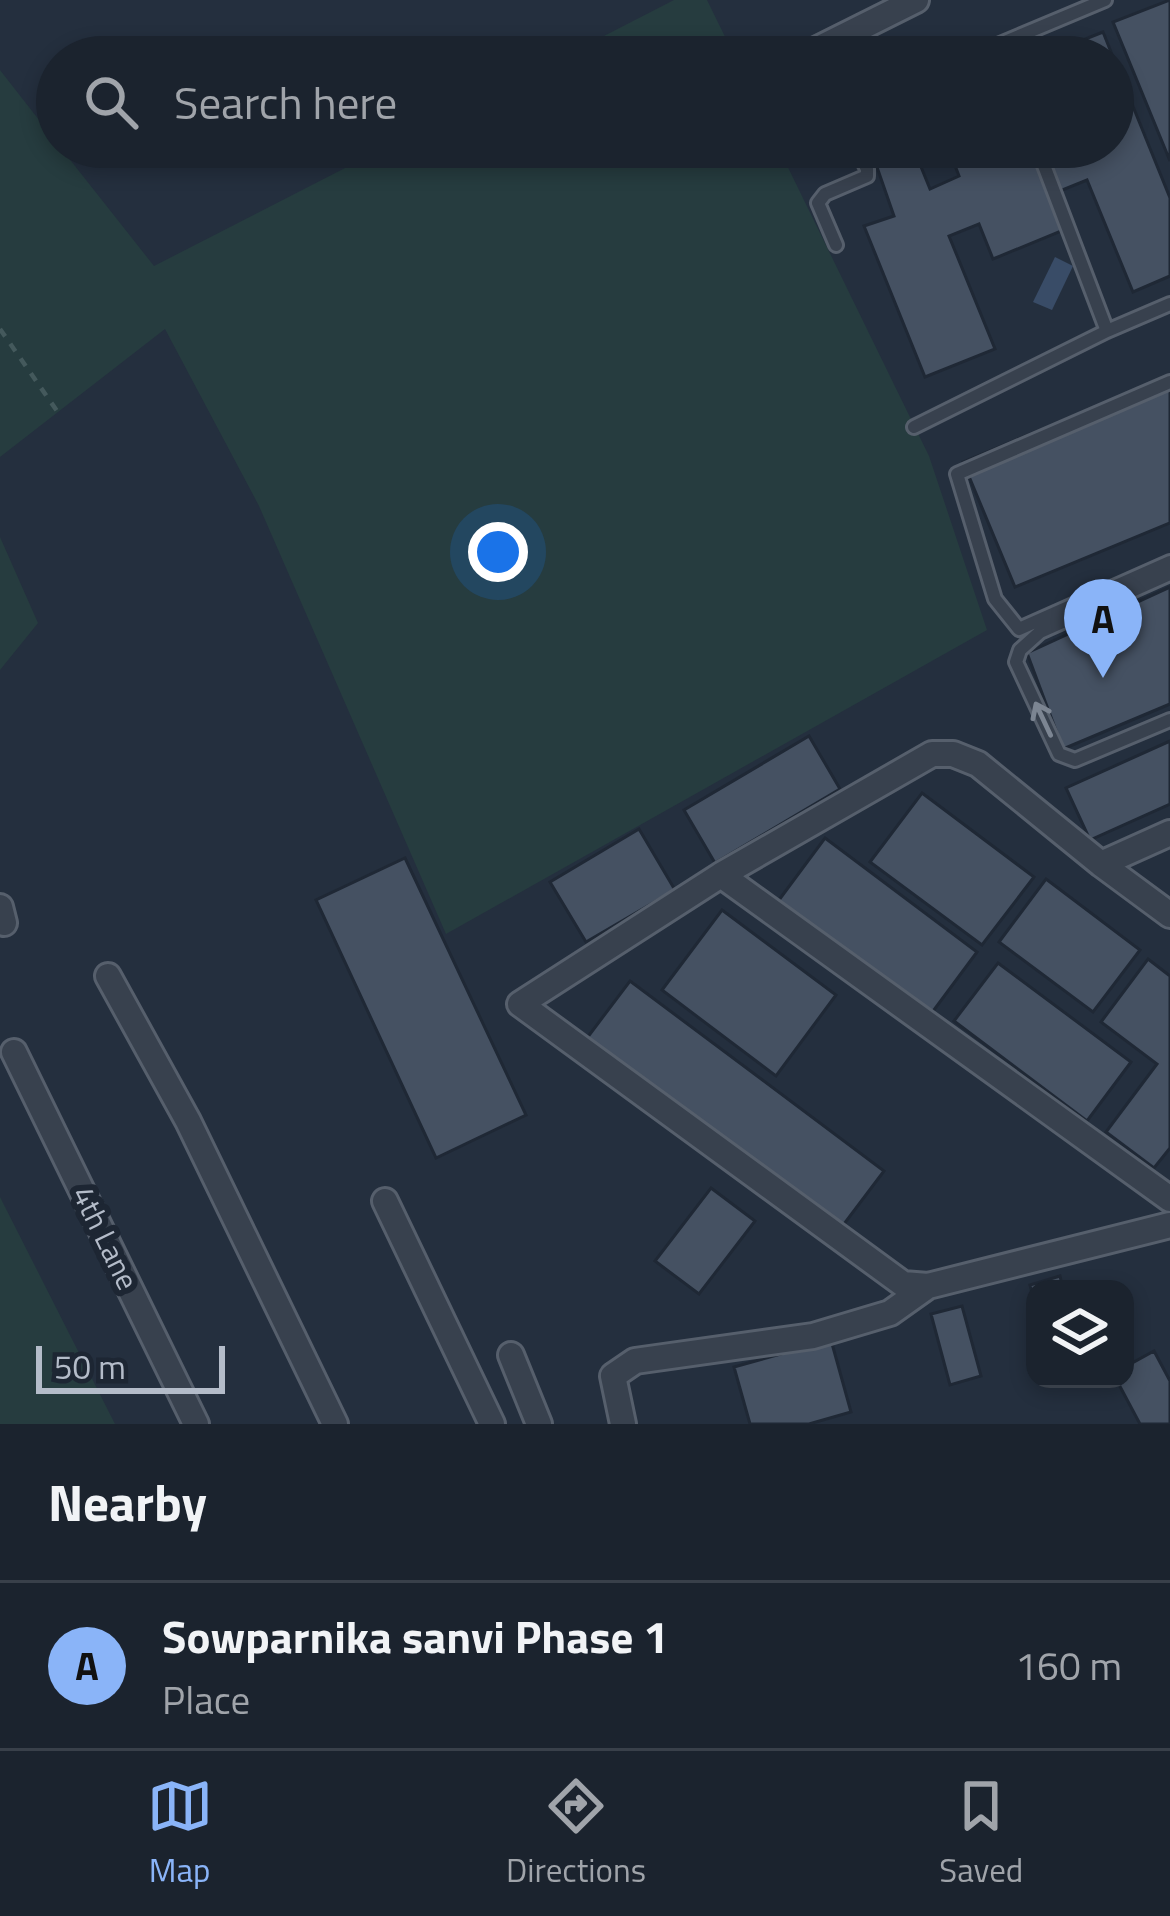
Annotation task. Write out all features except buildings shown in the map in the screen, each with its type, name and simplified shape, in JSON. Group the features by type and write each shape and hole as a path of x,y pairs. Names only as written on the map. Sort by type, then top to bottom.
{"street":[{"path":"844,36 916,0"},
{"path":"1170,915 978,764 953,754 932,754 721,875 520,1004 903,1284 928,1286 1170,1225"},
{"path":"1101,864 1170,832"},
{"path":"721,875 1170,1198"},
{"path":"108,976 188,1121 335,1424"},
{"name":"4th Lane","path":"14,1052 196,1424"},
{"path":"385,1201 492,1424"},
{"path":"623,1424 613,1376 635,1361 813,1336 890,1313 928,1286"},
{"path":"511,1355 539,1424"}],"lane":[{"path":"1032,36 1106,0"},
{"path":"836,245 818,203 825,194 867,176 867,168"},
{"path":"1045,168 1107,331"},
{"path":"914,427 1170,304"},
{"path":"1170,382 957,474 994,599 1019,629 1170,562"},
{"path":"1170,574 1040,632 1020,650 1016,662 1059,754 1075,760 1170,720"}],"path":[{"path":"0,329 57,411"}],"green space":[{"path":"674,0 707,0 725,36 604,36"},
{"path":"0,70 36,116 36,168 77,168 154,266 345,168 788,168 929,456 987,630 446,934 259,506 165,329 0,457"},
{"path":"0,537 38,623 0,670"},
{"path":"0,1197 115,1424 0,1424"}],"water":[{"path":"1055,257 1073,266 1052,310 1033,302"}],"place":[{"name":"Sowparnika sanvi Phase 1","path":"1103,678"}]}
